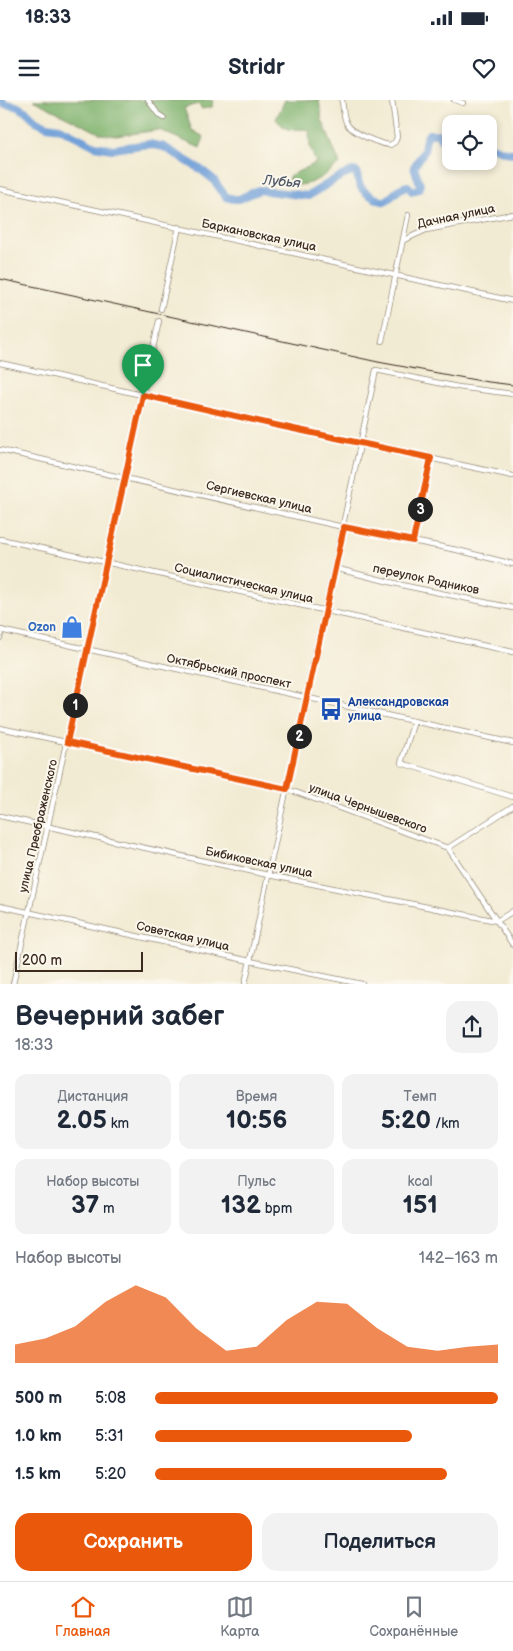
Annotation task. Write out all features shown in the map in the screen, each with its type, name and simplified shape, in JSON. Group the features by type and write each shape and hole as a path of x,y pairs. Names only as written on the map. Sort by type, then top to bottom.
{"street":[{"path":"148,100 158,114 164,118"},
{"path":"342,100 344,116 348,126 355,131 390,145 396,140 392,100"},
{"path":"454,100 463,103"},
{"name":"Баркановская улица","path":"0,189 513,301"},
{"name":"Дачная улица","path":"404,240 426,230 513,214"},
{"path":"382,341 408,215"},
{"path":"161,309 178,227"},
{"name":"улица Преображенского","path":"13,984 159,322"},
{"path":"0,363 513,476"},
{"path":"245,984 376,370 458,387 513,394"},
{"name":"Сергиевская улица","path":"0,450 344,527 457,550 513,564"},
{"path":"413,541 431,458"},
{"name":"Социалистическая улица","path":"0,538 513,652"},
{"name":"переулок Родников","path":"334,568 406,586 513,608"},
{"path":"0,638 1,630"},
{"name":"Октябрьский проспект","path":"1,630 513,743"},
{"path":"414,721 401,763 513,798"},
{"name":"улица Чернышевского","path":"0,728 287,789 448,848"},
{"path":"513,806 448,848 513,945"},
{"name":"Бибиковская улица","path":"0,816 268,875 497,921"},
{"name":"Советская улица","path":"0,906 250,962 362,984"},
{"path":"497,921 513,911"}],"green space":[{"path":"33,100 213,100 212,107 202,109 198,104 184,108 192,130 204,137 200,148 159,130 116,136 101,134"},
{"path":"285,100 319,100 322,120 340,164 310,183 288,185 289,176 316,163 310,147 309,130 288,129 276,119"}],"waterway":[{"name":"Лубья","path":"1,100 4,104 16,106 27,112 36,121 47,126 60,128 95,146 112,149 149,144 164,147 200,169 213,179 226,197 234,199 239,199 259,190 308,196 352,171 357,172 358,181 363,190 379,200 385,201 404,187 408,186 412,191 419,189 420,184 414,167 424,151 426,139 429,134 438,134 442,140"},
{"name":"Лубья","path":"497,149 513,153"}],"railway":[{"path":"0,279 378,362 513,385"}],"place":[{"name":"Ozon","path":"72,627"},
{"name":"Александровская улица","path":"331,709"}],"route":[{"path":"143,395 431,458 413,541 344,527 287,789 67,742 143,395"}]}
